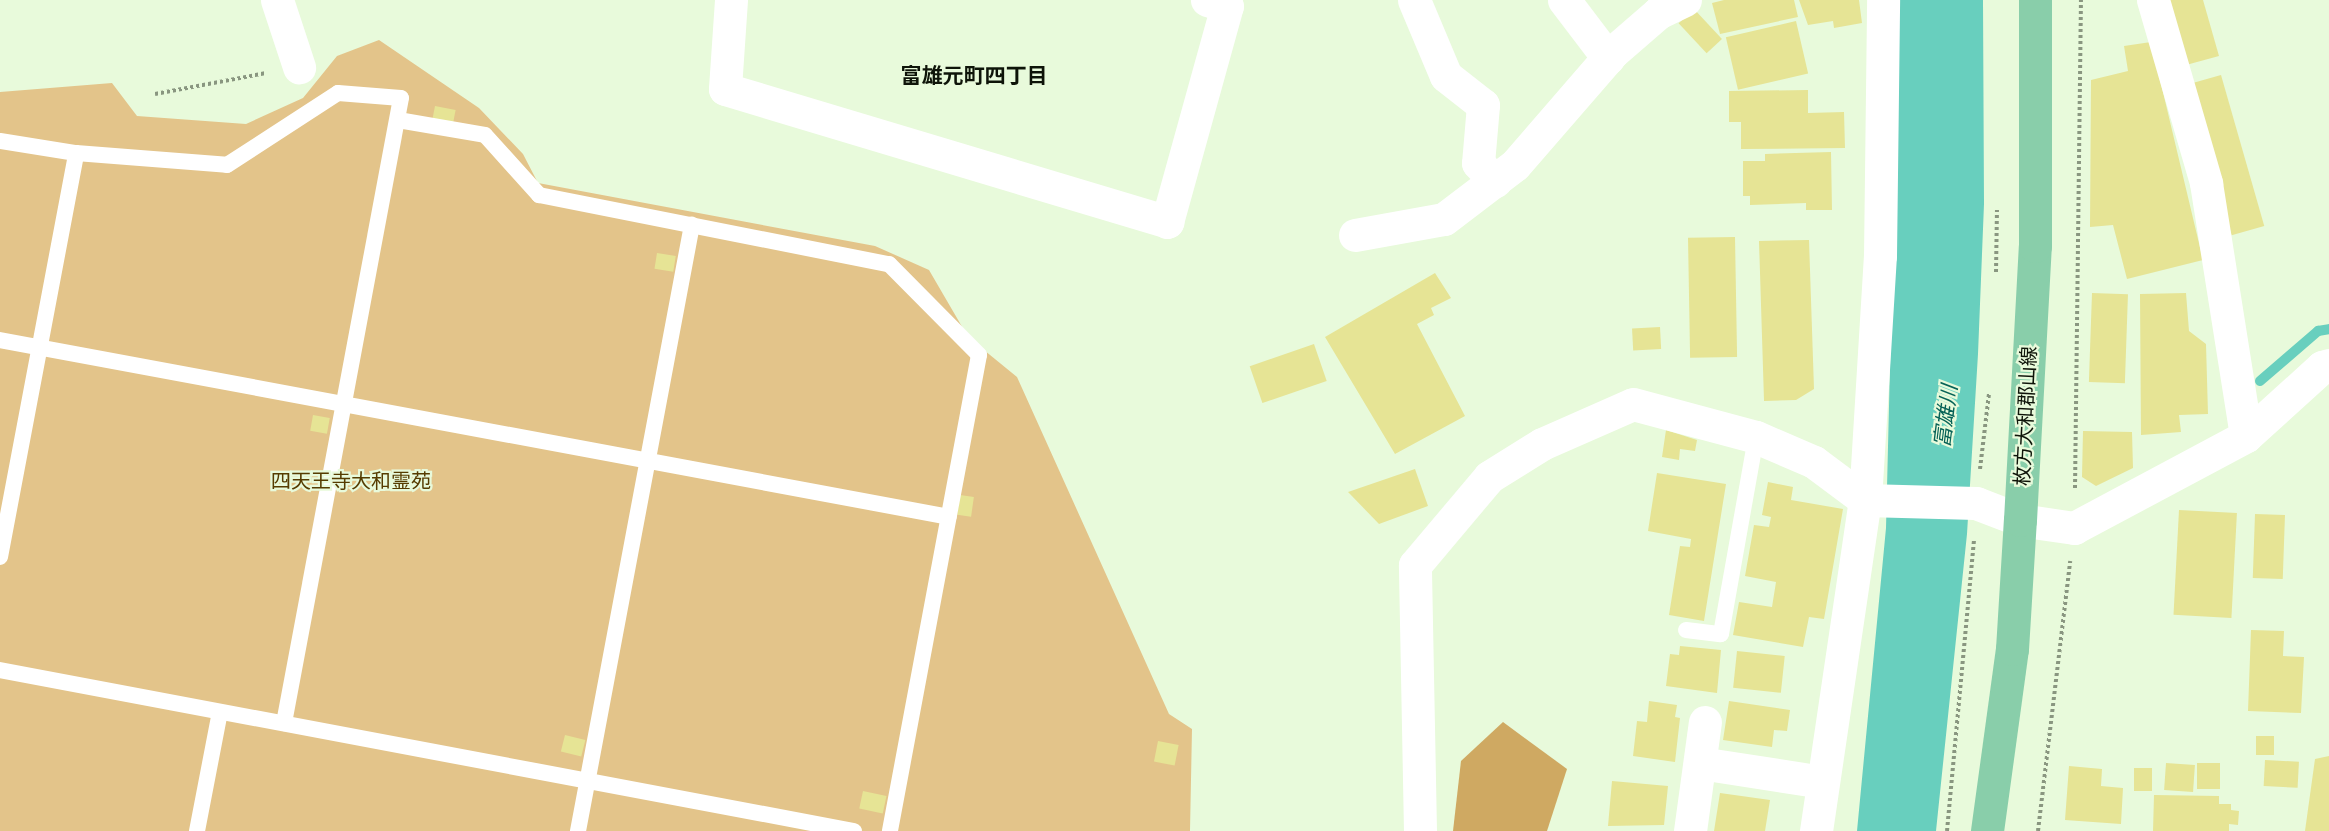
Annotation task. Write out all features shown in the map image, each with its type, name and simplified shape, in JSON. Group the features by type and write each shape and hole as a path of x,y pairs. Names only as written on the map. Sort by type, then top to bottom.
{"main road":[{"name":"枚方大和郡山線","path":"1987,831 2012,649 2020,520 2035,246 2035,0"}],"street":[{"path":"277,0 299,67"},
{"path":"731,0 725,88 1167,222 1227,6 1207,0"},
{"path":"1414,0 1446,76 1483,105 1478,163 1495,181"},
{"path":"1564,0 1608,58"},
{"path":"1816,831 1865,500 1880,256 1883,0"},
{"path":"2153,0 2206,183 2246,435"},
{"path":"1355,235 1444,219 1495,181 1515,165 1608,58 1663,4"},
{"path":"1420,831 1415,566 1489,477 1542,444 1633,404 1756,437 1814,462 1865,500 1976,503 2020,520 2074,528 2246,435 2322,367 2329,366"},
{"path":"1690,831 1705,722"},
{"path":"1700,763 1823,782"}],"lane":[{"path":"0,141 76,153 227,165 338,93 401,98 284,723"},
{"path":"398,120 485,135 539,195 889,264 979,355 890,831"},
{"path":"0,557 76,153"},
{"path":"578,831 692,225"},
{"path":"0,340 344,406 949,517"},
{"path":"1686,630 1721,634 1756,437"},
{"path":"0,670 587,778 854,831"},
{"path":"197,831 220,712"}],"path":[{"path":"2038,831 2074,528 2081,0"},
{"path":"155,94 299,67"},
{"path":"1996,275 1997,205"},
{"path":"1947,831 1976,503 1990,390"}],"green space":[{"name":"四天王寺大和霊苑","path":"379,40 479,108 523,154 538,183 875,246 929,270 968,337 1017,377 1169,714 1192,729 1190,831 0,831 0,92 112,83 137,116 246,124 303,98 337,56"}],"shaded area":[{"path":"1503,722 1567,769 1547,831 1453,831 1461,761"}],"water":[{"name":"富雄川","path":"1899,0 1983,0 1984,204 1978,354 1967,534 1936,831 1857,831 1886,528"}],"building":[{"path":"1724,0 1794,0 1798,17 1720,34 1712,3"},
{"path":"1799,0 1859,0 1862,23 1834,28 1833,21 1808,25"},
{"path":"2168,0 2203,0 2219,56 2186,65"},
{"path":"1694,9 1722,39 1707,53 1679,23"},
{"path":"1796,21 1808,74 1738,90 1726,37"},
{"path":"2151,42 2203,260 2127,279 2113,225 2090,227 2091,80 2128,71 2124,46"},
{"path":"2221,75 2264,226 2232,235 2188,84"},
{"path":"1808,90 1808,113 1844,112 1845,148 1741,149 1741,122 1729,122 1729,91"},
{"path":"435,106 456,110 452,127 432,123"},
{"path":"1831,152 1832,210 1806,210 1806,203 1750,205 1750,196 1743,196 1743,161 1765,161 1765,154"},
{"path":"1735,237 1737,357 1690,358 1688,238"},
{"path":"1809,240 1814,389 1796,400 1764,401 1759,241"},
{"path":"657,253 676,256 673,272 654,269"},
{"path":"1435,273 1451,298 1431,308 1434,315 1417,324 1465,416 1395,454 1325,337"},
{"path":"2092,293 2128,294 2125,383 2089,382"},
{"path":"2186,293 2189,331 2206,344 2208,414 2179,415 2181,432 2141,435 2140,294"},
{"path":"1660,327 1661,349 1633,350 1632,328"},
{"path":"1314,344 1327,381 1262,403 1250,366"},
{"path":"313,415 330,418 327,434 310,431"},
{"path":"1666,430 1697,440 1695,451 1680,449 1679,460 1662,457"},
{"path":"2083,431 2132,432 2133,468 2096,486 2082,477"},
{"path":"1415,469 1428,506 1379,524 1348,492"},
{"path":"1657,473 1726,484 1704,621 1669,615 1680,546 1690,547 1691,539 1648,531"},
{"path":"1768,482 1793,487 1791,500 1843,509 1824,619 1809,617 1803,647 1733,635 1739,602 1772,607 1776,582 1745,576 1754,525 1769,527 1771,517 1762,515"},
{"path":"960,495 974,497 971,517 957,515"},
{"path":"2179,510 2237,513 2231,618 2174,615"},
{"path":"2255,514 2285,515 2283,579 2253,578"},
{"path":"2251,630 2284,631 2283,656 2304,657 2301,713 2248,711"},
{"path":"1680,646 1721,650 1717,693 1666,686 1670,654 1679,655"},
{"path":"1737,651 1785,656 1781,693 1733,688"},
{"path":"1649,701 1677,705 1675,717 1680,718 1675,762 1633,756 1637,721 1647,722"},
{"path":"1729,701 1790,710 1787,731 1774,730 1772,747 1723,740"},
{"path":"565,735 585,740 581,757 561,751"},
{"path":"2256,736 2274,736 2274,755 2256,755"},
{"path":"1158,741 1179,745 1175,766 1154,762"},
{"path":"2329,756 2329,831 2305,831 2315,759"},
{"path":"2265,760 2299,762 2298,788 2264,786"},
{"path":"2166,763 2195,765 2193,792 2164,790"},
{"path":"2197,763 2220,763 2220,789 2197,789"},
{"path":"2069,766 2102,769 2101,786 2123,788 2121,824 2065,820"},
{"path":"2134,768 2152,768 2152,791 2134,791"},
{"path":"1612,781 1668,786 1664,825 1608,826"},
{"path":"863,791 886,796 883,814 859,809"},
{"path":"1720,793 1770,800 1765,831 1714,831"},
{"path":"2154,795 2219,796 2219,804 2231,804 2231,810 2239,811 2238,825 2229,824 2229,831 2153,831"}],"waterway":[{"path":"2260,381 2318,331 2329,329"}],"district":[{"name":"富雄元町四丁目","path":"974,75"}]}
